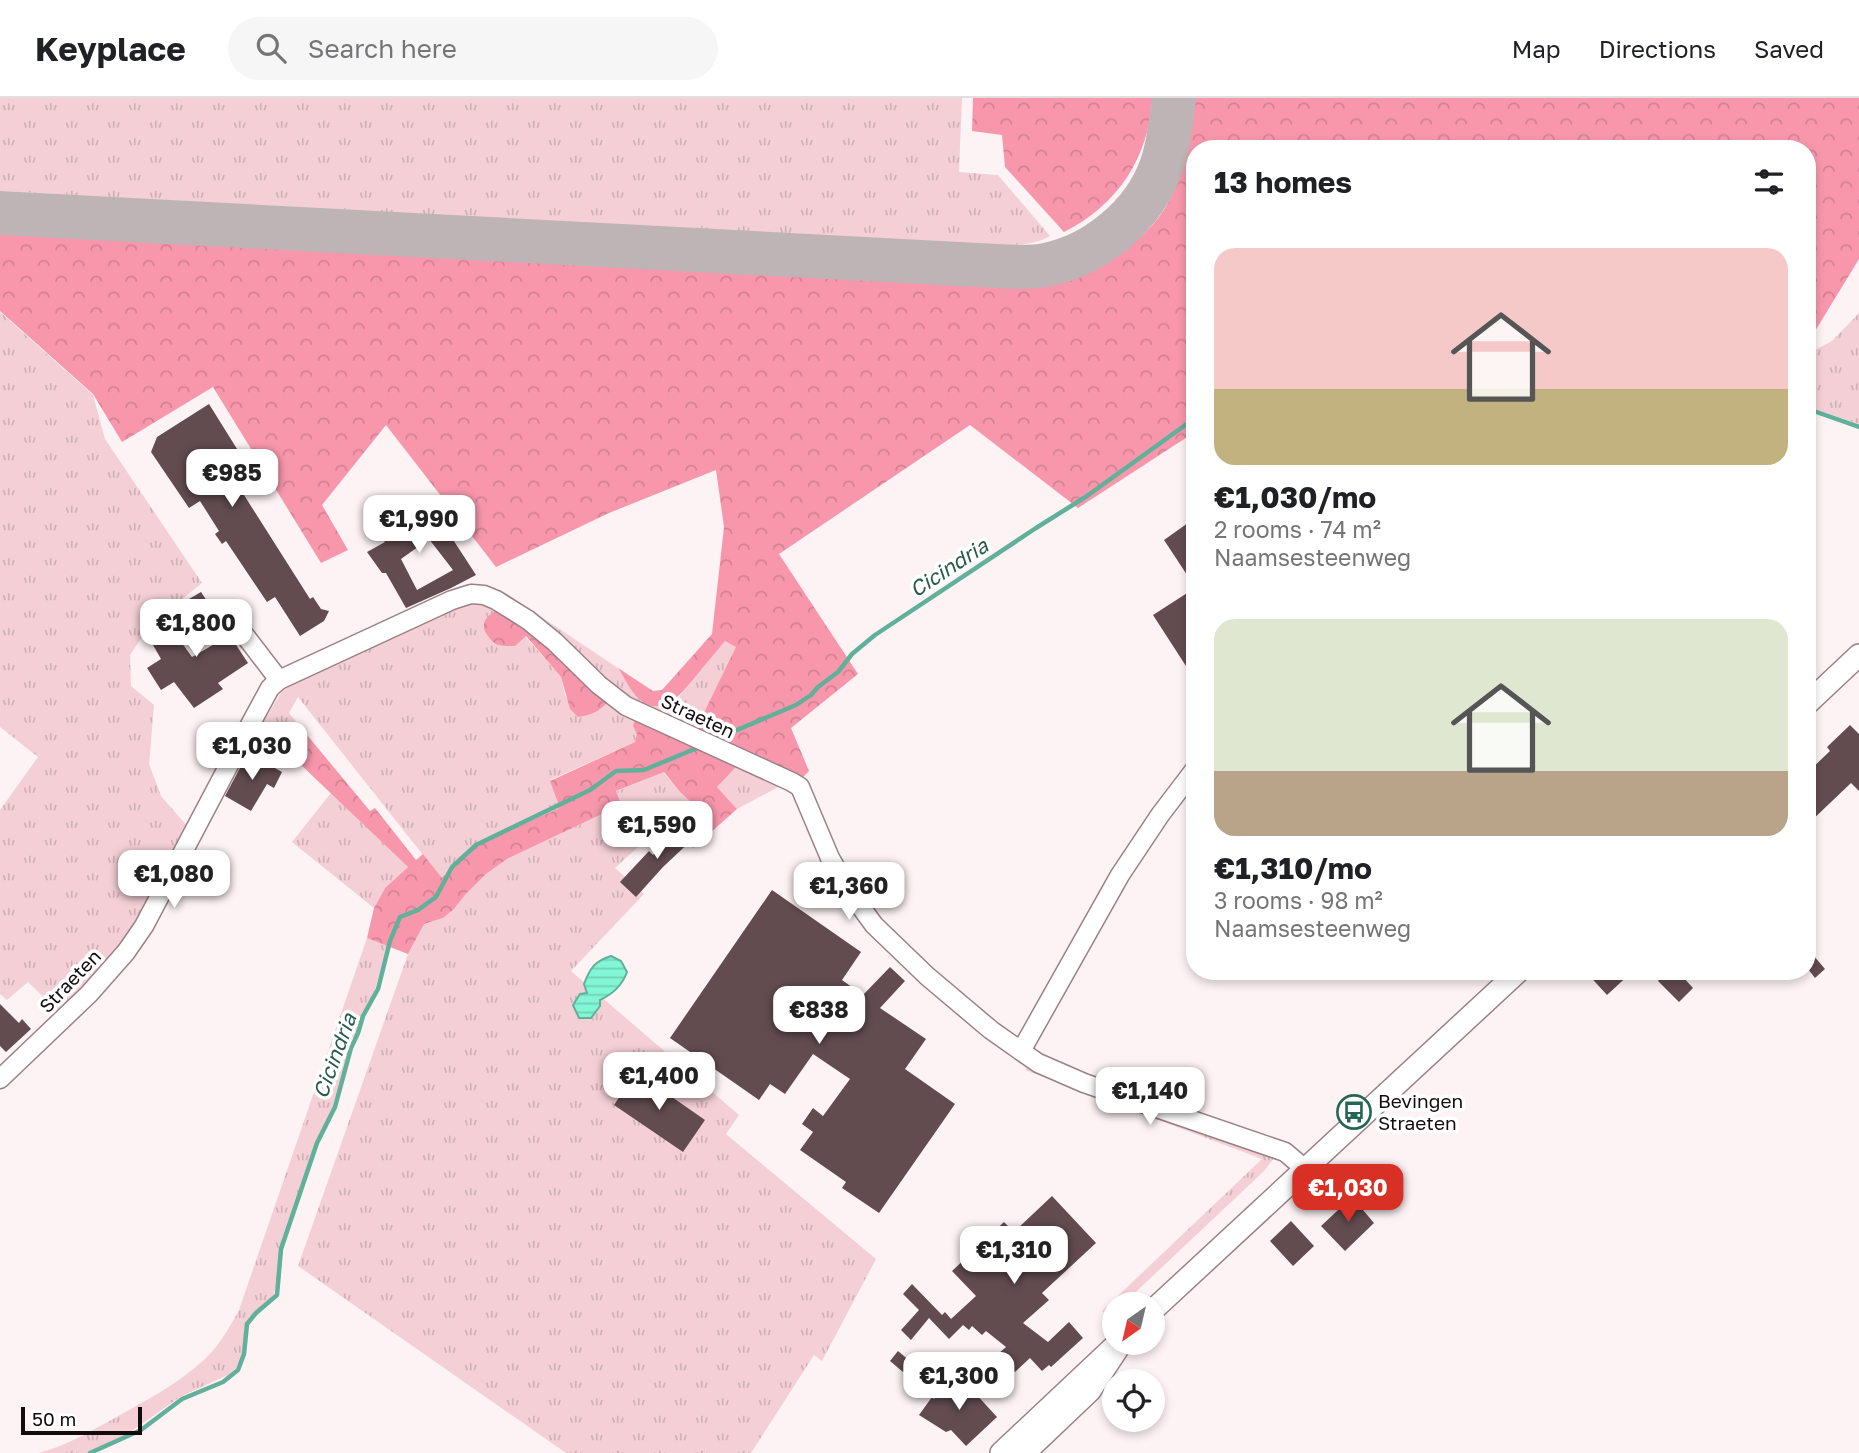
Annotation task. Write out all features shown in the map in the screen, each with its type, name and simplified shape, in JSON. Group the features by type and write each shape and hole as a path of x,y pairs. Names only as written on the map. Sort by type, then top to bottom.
{"main road":[{"path":"1816,695 1859,655"},
{"path":"1166,1298 1509,980"},
{"path":"1001,1453 1107,1355"}],"street":[{"name":"Straeten","path":"0,1079 89,994 126,952 144,926 270,688 279,680 452,600 471,594 496,600 528,620 626,706 800,787 830,858 847,888 874,925 927,976 991,1030 1038,1063 1084,1083 1285,1152 1305,1169"},
{"path":"240,629 279,680"},
{"path":"1021,1051 1120,875 1186,781"},
{"path":"1024,1453 1090,1392 1113,1355"}],"green space":[{"path":"0,98 962,98 959,172 998,175 1050,236 1030,243 995,245 0,191"},
{"path":"973,98 1153,98 1145,140 1127,177 1115,194 1100,208 1064,232 1005,167 1002,135 972,131"},
{"path":"1192,98 1859,98 1859,259 1816,329 1816,140 1187,140"},
{"path":"1186,146 1186,438 1078,508 970,425 779,554 858,674 791,728 809,771 802,778 695,731 736,647 725,641 684,690 662,706 645,703 636,696 618,668 653,691 662,690 712,634 724,527 716,470 609,513 496,567 386,425 322,505 348,550 321,563 213,387 122,442 93,394 0,311 0,229 1024,285 1068,276 1090,268 1130,245 1162,213 1173,193"},
{"path":"0,312 93,395 105,439 202,583 150,625 130,655 131,686 154,705 149,764 161,796 188,827 131,931 113,957 60,1013 28,982 7,1000 0,994 0,810 38,757 0,727"},
{"path":"1859,313 1859,424 1816,410 1816,349 1832,341"},
{"path":"489,586 504,592 618,668 637,697 650,706 666,705 679,697 725,641 737,647 695,731 637,705 487,590"},
{"path":"465,603 483,603 501,609 561,677 565,695 578,717 596,712 610,700 636,716 638,734 635,742 550,780 561,808 481,842 453,865 442,879 298,697 289,713 307,735 293,752 274,740 271,744 255,736 282,691 305,676"},
{"path":"501,609 530,629 610,700 596,712 578,717 570,709 561,677 526,636 515,646 498,645 488,637 484,629 485,621"},
{"path":"636,716 739,764 717,787 737,809 693,848 671,826 692,803 664,772 616,791 621,805 507,859 486,874 443,918 424,924 408,954 367,938 374,908 385,888 408,867 298,762 271,744 274,740 293,751 307,735 370,811 375,808 416,860 423,854 442,878 470,849 481,842 560,808 550,781 635,742 637,734 633,726"},
{"path":"739,764 782,785 737,809 717,787"},
{"path":"663,772 692,803 671,826 665,822 615,868 644,894 571,971 739,1115 726,1134 876,1259 822,1361 814,1355 751,1453 566,1453 298,1266 408,954 424,924 443,918 486,874 507,859 621,805 615,792"},
{"path":"331,793 408,867 385,888 374,908 292,842"},
{"path":"367,938 387,945 373,997 354,1039 333,1106 317,1140 280,1249 274,1294 247,1325 241,1358 236,1368 228,1375 180,1397 126,1435 90,1453 39,1453 77,1438 161,1392 205,1359 224,1336 239,1310"},
{"path":"1029,1066 1277,1154 1264,1171 1136,1292 1122,1292 1262,1159 1025,1070"}],"shaded area":[{"path":"611,956 621,961 627,972 625,977 616,989 600,1000 600,1006 591,1018 579,1018 573,1005 580,994 587,993 584,984 588,974 597,963"}],"building":[{"path":"209,404 252,473 237,484 310,599 313,597 321,609 329,611 324,621 300,636 275,597 267,602 226,541 222,544 215,534 219,531 200,501 189,508 151,452 157,437"},
{"path":"409,495 413,501 416,498 441,528 448,532 476,575 406,608 386,573 382,573 367,552 385,542 376,529 403,508 400,502","holes":["429,539 453,570 417,590 401,559"]},
{"path":"1186,524 1186,573 1164,540"},
{"path":"201,592 248,663 218,683 223,689 194,708 174,682 161,690 147,668 161,659 149,638 169,625 192,657 218,642 189,599"},
{"path":"1186,594 1186,666 1153,615"},
{"path":"1850,725 1859,734 1859,791 1851,783 1816,816 1816,764 1830,751 1827,747"},
{"path":"248,753 282,772 274,788 267,784 251,811 225,796"},
{"path":"687,823 697,835 636,897 620,882 649,851 653,855"},
{"path":"772,890 861,952 842,980 863,995 890,967 905,981 880,1008 926,1039 905,1069 955,1104 879,1213 842,1188 846,1182 800,1150 813,1132 802,1124 813,1108 823,1116 850,1079 813,1054 785,1094 770,1084 759,1100 670,1038"},
{"path":"1816,958 1825,969 1816,977"},
{"path":"1593,980 1623,980 1607,995"},
{"path":"1686,980 1693,988 1679,1002 1658,981"},
{"path":"0,1004 19,1023 22,1019 31,1029 6,1052 0,1046"},
{"path":"636,1072 705,1120 683,1152 614,1105"},
{"path":"1052,1196 1096,1243 1042,1293 1049,1300 1023,1323 1048,1342 1069,1322 1083,1338 1051,1367 1049,1365 1042,1371 1030,1358 1015,1372 998,1354 1006,1347 986,1331 982,1335 972,1326 969,1330 963,1325 949,1339 929,1318 911,1340 901,1330 919,1310 903,1294 912,1284 942,1315 945,1312 951,1319 976,1296 952,1271 1004,1222 1014,1232"},
{"path":"1352,1197 1374,1223 1345,1251 1321,1226"},
{"path":"1291,1221 1314,1246 1293,1266 1270,1241"},
{"path":"898,1351 911,1362 903,1372 890,1361"},
{"path":"963,1380 997,1417 966,1446 951,1430 946,1432 919,1415 946,1383 955,1389"}],"waterway":[{"path":"1816,412 1859,427"},
{"name":"Cicindria","path":"718,738 796,705 811,695 875,635 1087,496 1186,424"},
{"name":"Cicindria","path":"90,1453 141,1430 182,1399 223,1382 238,1370 244,1354 247,1324 277,1295 281,1249 317,1143 335,1107 351,1048 363,1016 378,989 390,941 400,917 418,910 436,897 452,867 476,845 590,790 616,771 644,770 697,748"}],"taxiway":[{"path":"0,213 1033,267 1082,253 1099,243 1130,217 1153,185 1161,167 1168,142 1174,98"}],"place":[{"name":"Bevingen Straeten","path":"1354,1112"}]}
